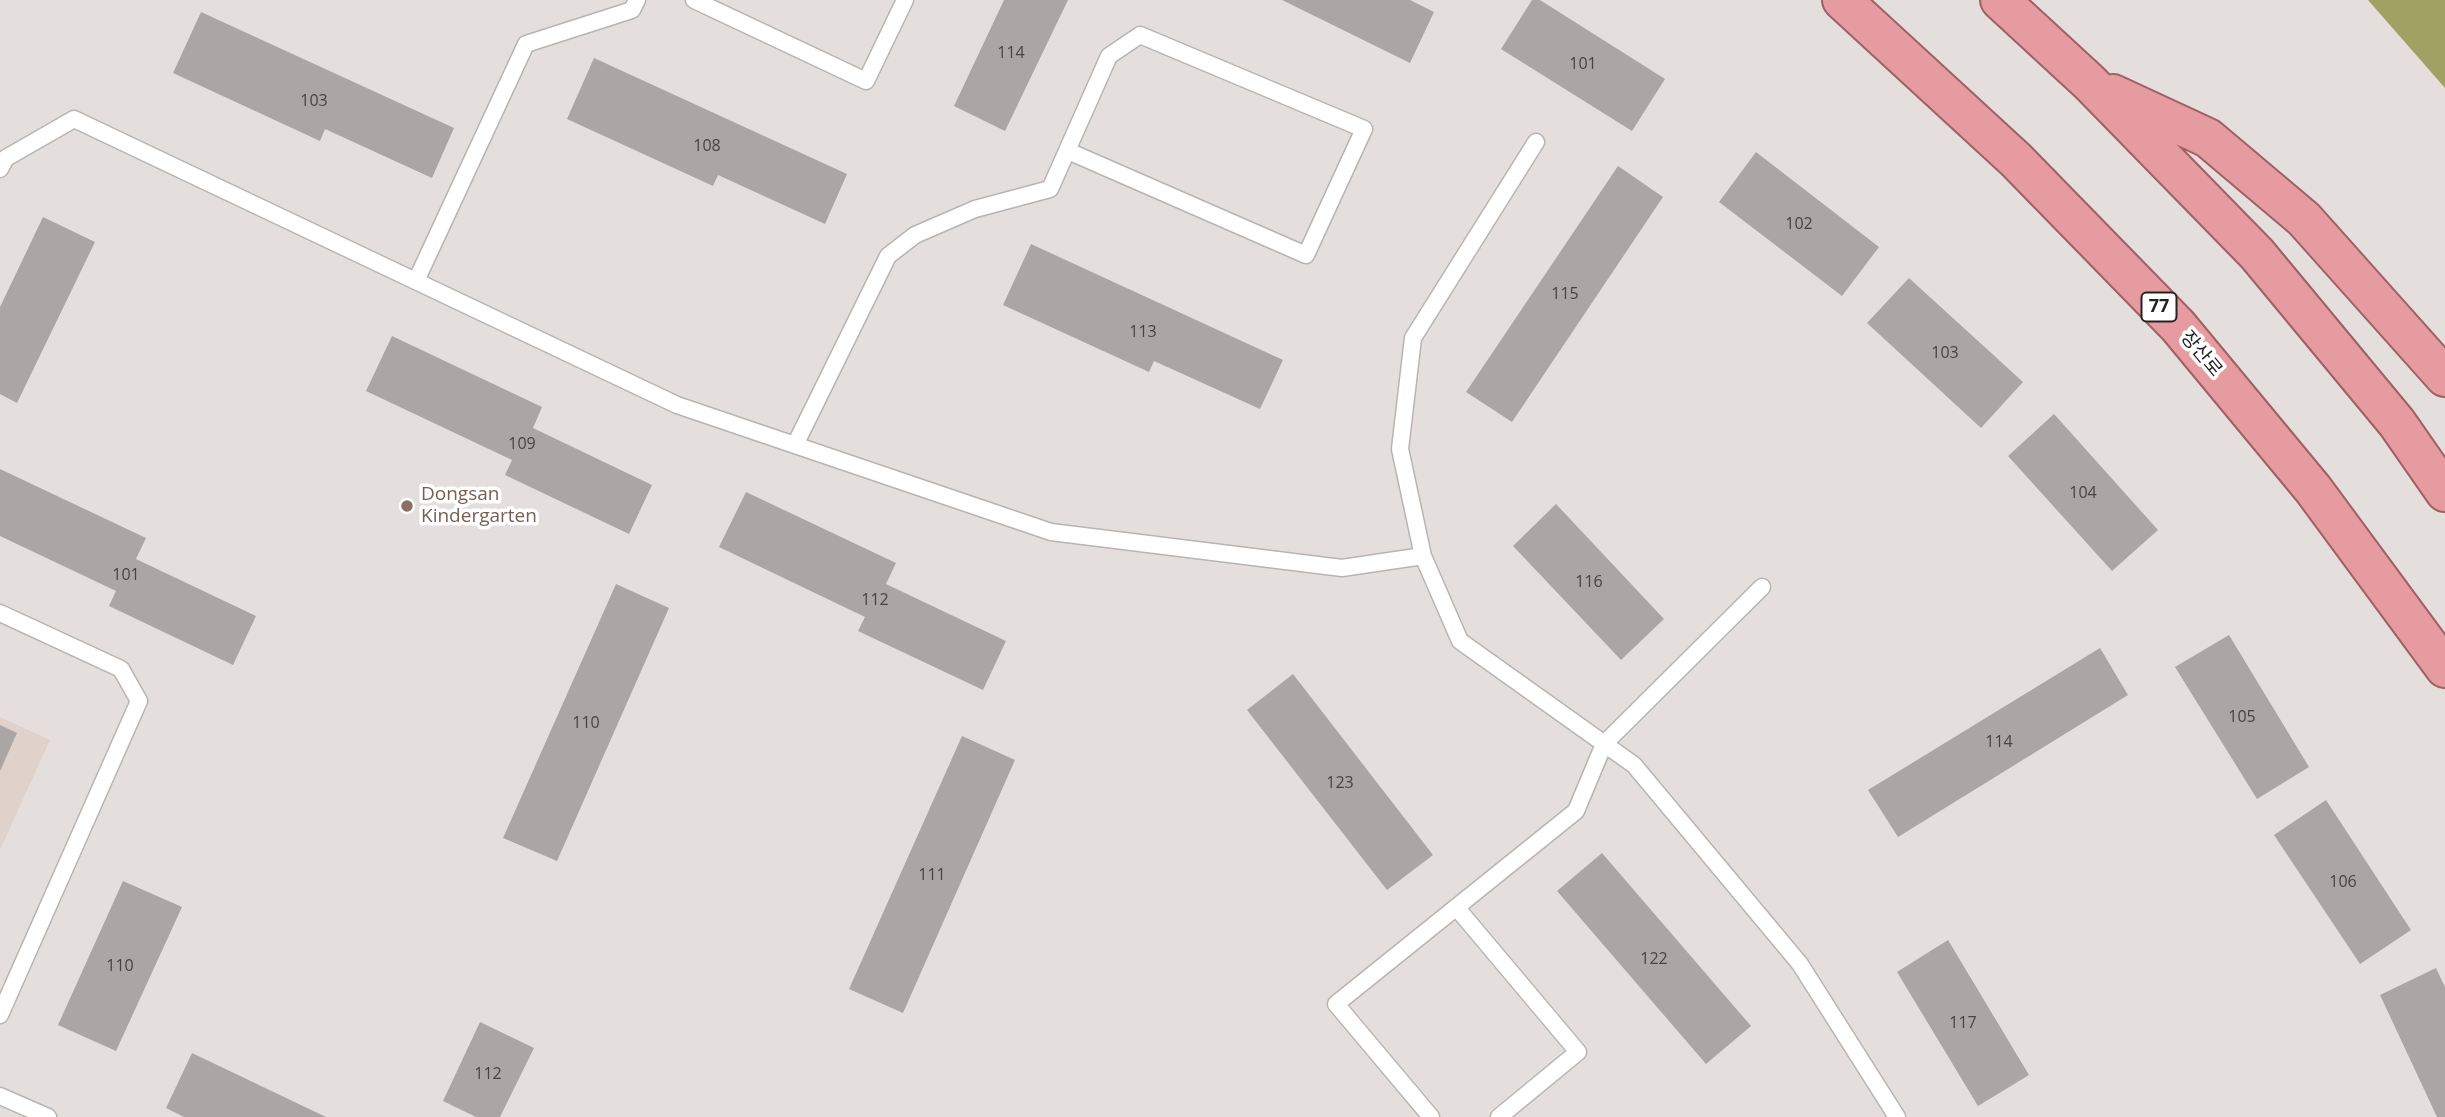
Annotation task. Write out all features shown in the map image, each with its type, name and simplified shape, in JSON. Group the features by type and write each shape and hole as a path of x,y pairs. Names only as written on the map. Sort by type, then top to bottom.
{"highway":[{"name":"장산로","path":"1842,0 2016,160 2178,326 2313,489 2440,660"},
{"path":"2000,0 2090,83 2257,254 2397,423 2445,492"},
{"path":"2090,83 2208,138 2304,219 2445,377"}],"lane":[{"path":"416,281 526,44 632,10 637,0"},
{"path":"694,0 866,81 905,0"},
{"path":"795,445 888,256 915,235 975,209 1050,190 1109,56 1140,35 1364,130 1306,256 1068,151"},
{"path":"0,169 6,158 74,120 677,405 1051,533 1342,568 1423,556"},
{"path":"1535,142 1413,338 1400,449 1423,556 1460,641 1634,765 1800,964 1897,1117"},
{"path":"1431,1117 1336,1004 1576,811 1604,744 1762,587"},
{"path":"0,613 121,668 139,701 0,1015"},
{"path":"1456,906 1578,1052 1499,1117"},
{"path":"0,1096 48,1117"}],"shaded area":[{"path":"0,717 50,740 0,850"}],"green space":[{"path":"2368,0 2445,0 2445,88"}],"building":[{"path":"1004,0 1068,0 1005,131 954,106"},
{"path":"1282,0 1410,0 1434,12 1410,63"},
{"path":"1532,0 1540,0 1665,79 1632,131 1501,49"},
{"path":"201,12 454,128 432,178 325,129 320,141 173,73"},
{"path":"594,58 847,174 825,224 718,175 713,186 567,119"},
{"path":"1756,152 1879,247 1842,296 1719,202"},
{"path":"1618,166 1663,197 1512,422 1466,392"},
{"path":"43,217 95,242 17,403 0,394 0,307"},
{"path":"1031,244 1283,360 1260,409 1154,361 1149,372 1003,305"},
{"path":"1909,278 2023,382 1981,428 1867,323"},
{"path":"392,336 542,407 533,428 652,485 629,534 505,475 512,460 366,391"},
{"path":"2054,414 2158,530 2112,571 2008,456"},
{"path":"0,469 146,538 136,559 256,616 233,665 109,606 116,591 0,536"},
{"path":"746,492 896,563 886,584 1006,641 983,690 858,631 865,617 719,547"},
{"path":"1556,504 1664,619 1621,660 1513,546"},
{"path":"616,584 669,608 557,861 503,838"},
{"path":"2229,635 2309,767 2257,799 2175,667"},
{"path":"2100,648 2128,695 1898,837 1868,790"},
{"path":"1293,674 1433,855 1387,890 1247,710"},
{"path":"0,725 17,733 0,771"},
{"path":"962,736 1015,760 903,1013 849,989"},
{"path":"2326,800 2411,930 2360,964 2274,835"},
{"path":"1602,853 1751,1026 1706,1064 1557,891"},
{"path":"123,881 182,907 116,1051 58,1025"},
{"path":"1948,940 2029,1075 1978,1106 1897,972"},
{"path":"2436,968 2445,987 2445,1117 2437,1117 2380,995"},
{"path":"480,1022 534,1048 500,1117 476,1117 443,1101"},
{"path":"192,1053 326,1117 184,1117 166,1108"}],"place":[{"name":"Dongsan Kindergarten","path":"407,506"}]}
